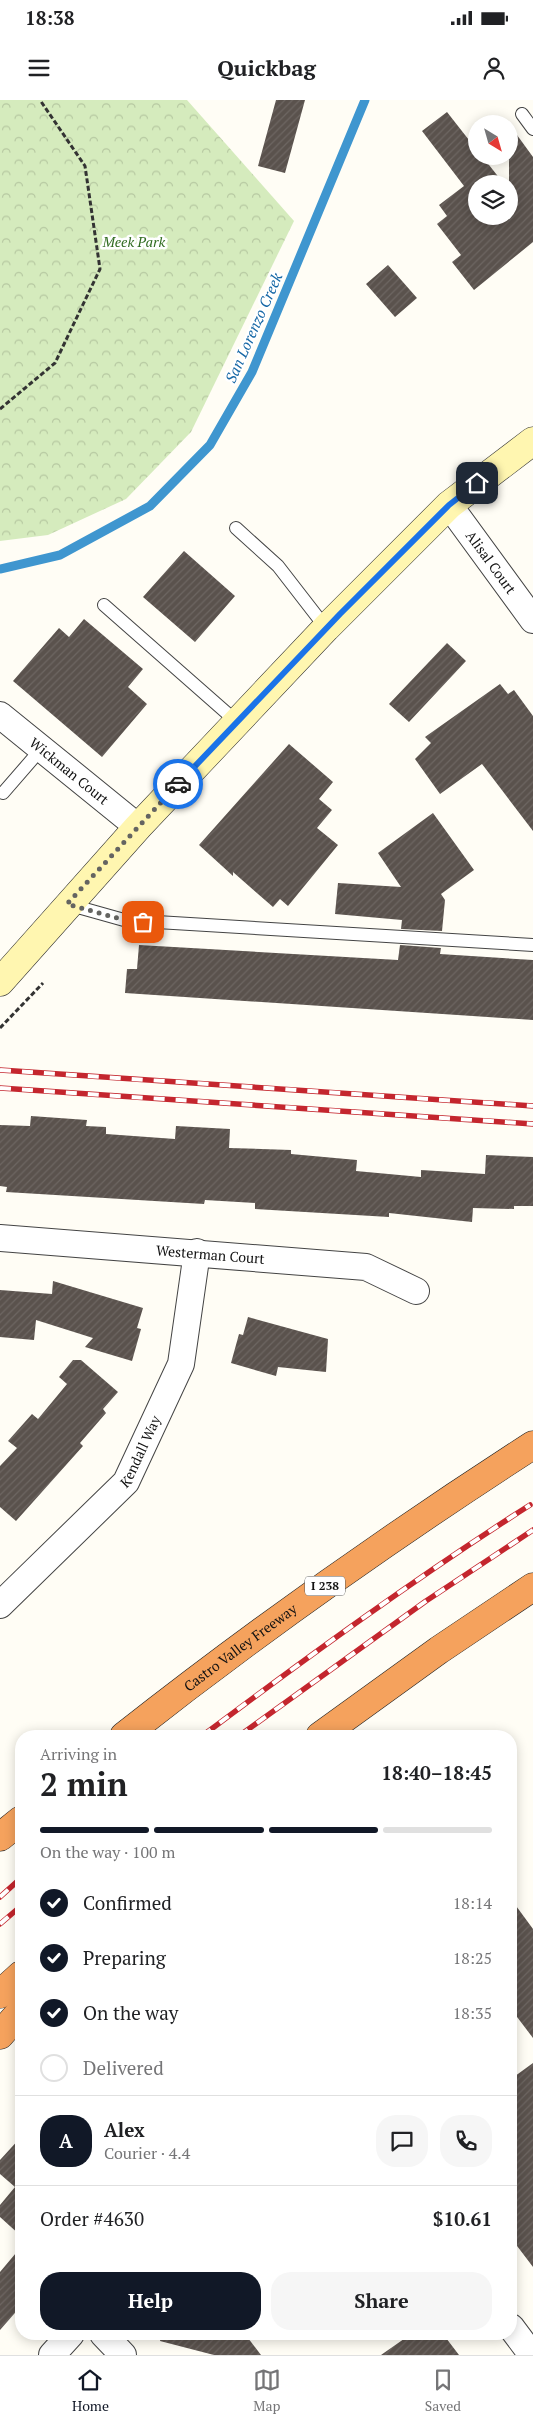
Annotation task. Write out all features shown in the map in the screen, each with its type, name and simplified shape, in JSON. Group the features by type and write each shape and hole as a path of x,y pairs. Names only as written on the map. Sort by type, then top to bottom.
{"highway":[{"name":"Castro Valley Freeway","path":"132,1730 268,1626 365,1557 533,1445"},
{"path":"328,1730 439,1650 533,1587"},
{"path":"0,1818 15,1809"},
{"path":"0,1837 15,1825"},
{"path":"0,1994 15,1980"},
{"path":"0,2035 15,2018"}],"main road":[{"path":"0,982 67,904 326,628 449,505 533,441"}],"street":[{"name":"Alisal Court","path":"449,505 533,620"},
{"name":"Wickman Court","path":"0,715 138,827"},
{"name":"Westerman Court","path":"0,1238 197,1252 366,1267 416,1291"},
{"name":"Kendall Way","path":"0,1605 126,1482 181,1364 197,1252"},
{"path":"517,2335 532,2355"},
{"path":"52,2355 66,2340"},
{"path":"109,2340 123,2355"}],"lane":[{"path":"522,114 533,129"},
{"path":"236,528 278,566 326,628"},
{"path":"104,605 237,722"},
{"path":"1,794 42,748"},
{"path":"67,904 124,920 533,945"}],"path":[{"path":"0,409 55,363 100,269 84,166 40,100"},
{"path":"0,1028 43,983"}],"green space":[{"name":"Meek Park","path":"0,100 187,100 294,221 191,432 126,499 48,535 0,541"}],"building":[{"path":"276,100 305,100 285,173 258,166"},
{"path":"447,112 468,139 468,165 489,165 497,175 468,175 468,225 518,225 518,175 509,175 509,165 518,165 518,136 533,157 533,242 474,290 452,262 461,255 437,224 447,216 439,205 464,186 422,131"},
{"path":"388,265 417,298 395,317 366,284"},
{"path":"184,551 235,596 195,642 143,597"},
{"path":"84,619 143,669 128,687 147,704 102,757 13,681 59,628 69,637"},
{"path":"447,643 466,661 409,722 389,704"},
{"path":"500,684 508,694 514,690 533,716 533,831 482,764 440,794 415,759 431,743 425,737"},
{"path":"289,744 333,782 319,799 332,810 317,828 338,845 288,906 280,899 273,907 233,872 233,876 199,845"},
{"path":"433,813 474,870 441,894 445,900 442,931 401,929 402,920 335,914 338,883 401,887 378,853"},
{"path":"139,945 398,960 400,945 441,948 440,954 533,960 533,1020 125,993 127,969 137,969"},
{"path":"31,1116 87,1120 86,1126 106,1127 106,1134 175,1139 176,1126 230,1129 229,1148 291,1150 291,1154 357,1160 356,1171 421,1177 421,1170 485,1174 486,1155 533,1157 533,1206 514,1206 514,1209 473,1208 472,1222 389,1213 389,1217 255,1209 255,1203 205,1200 204,1204 6,1192 7,1187 0,1186 0,1125 30,1126"},
{"path":"53,1281 143,1308 137,1328 141,1329 132,1361 85,1347 93,1338 36,1320 34,1340 0,1337 0,1290 52,1294"},
{"path":"248,1317 328,1339 326,1372 278,1367 276,1376 231,1363 239,1334 243,1335"},
{"path":"73,1360 81,1360 118,1392 103,1409 106,1413 80,1443 83,1446 16,1521 0,1507 0,1466 17,1448 8,1441 32,1414 38,1419 67,1384 59,1377"},
{"path":"517,1907 533,1929 533,2038 517,2017"},
{"path":"533,2063 533,2267 517,2246 517,2075"},
{"path":"15,2144 15,2187 0,2174 0,2160"},
{"path":"15,2187 15,2231 0,2217 0,2205"},
{"path":"15,2254 15,2313 0,2330 0,2272"},
{"path":"250,2340 261,2355 214,2355 160,2341"},
{"path":"402,2340 448,2340 459,2355 381,2355"}],"waterway":[{"name":"San Lorenzo Creek","path":"0,569 60,555 150,506 210,445 252,372 365,100"}],"railway":[{"path":"0,1070 533,1106"},
{"path":"0,1088 533,1124"},
{"path":"210,1730 282,1676 446,1560 530,1505"},
{"path":"247,1730 426,1601 533,1530"},
{"path":"0,1897 15,1883"},
{"path":"0,1924 15,1911"}],"way so far":[{"path":"143,922 124,920 67,904 178,784"}],"route":[{"path":"178,784 326,628 449,505 477,483"}]}
